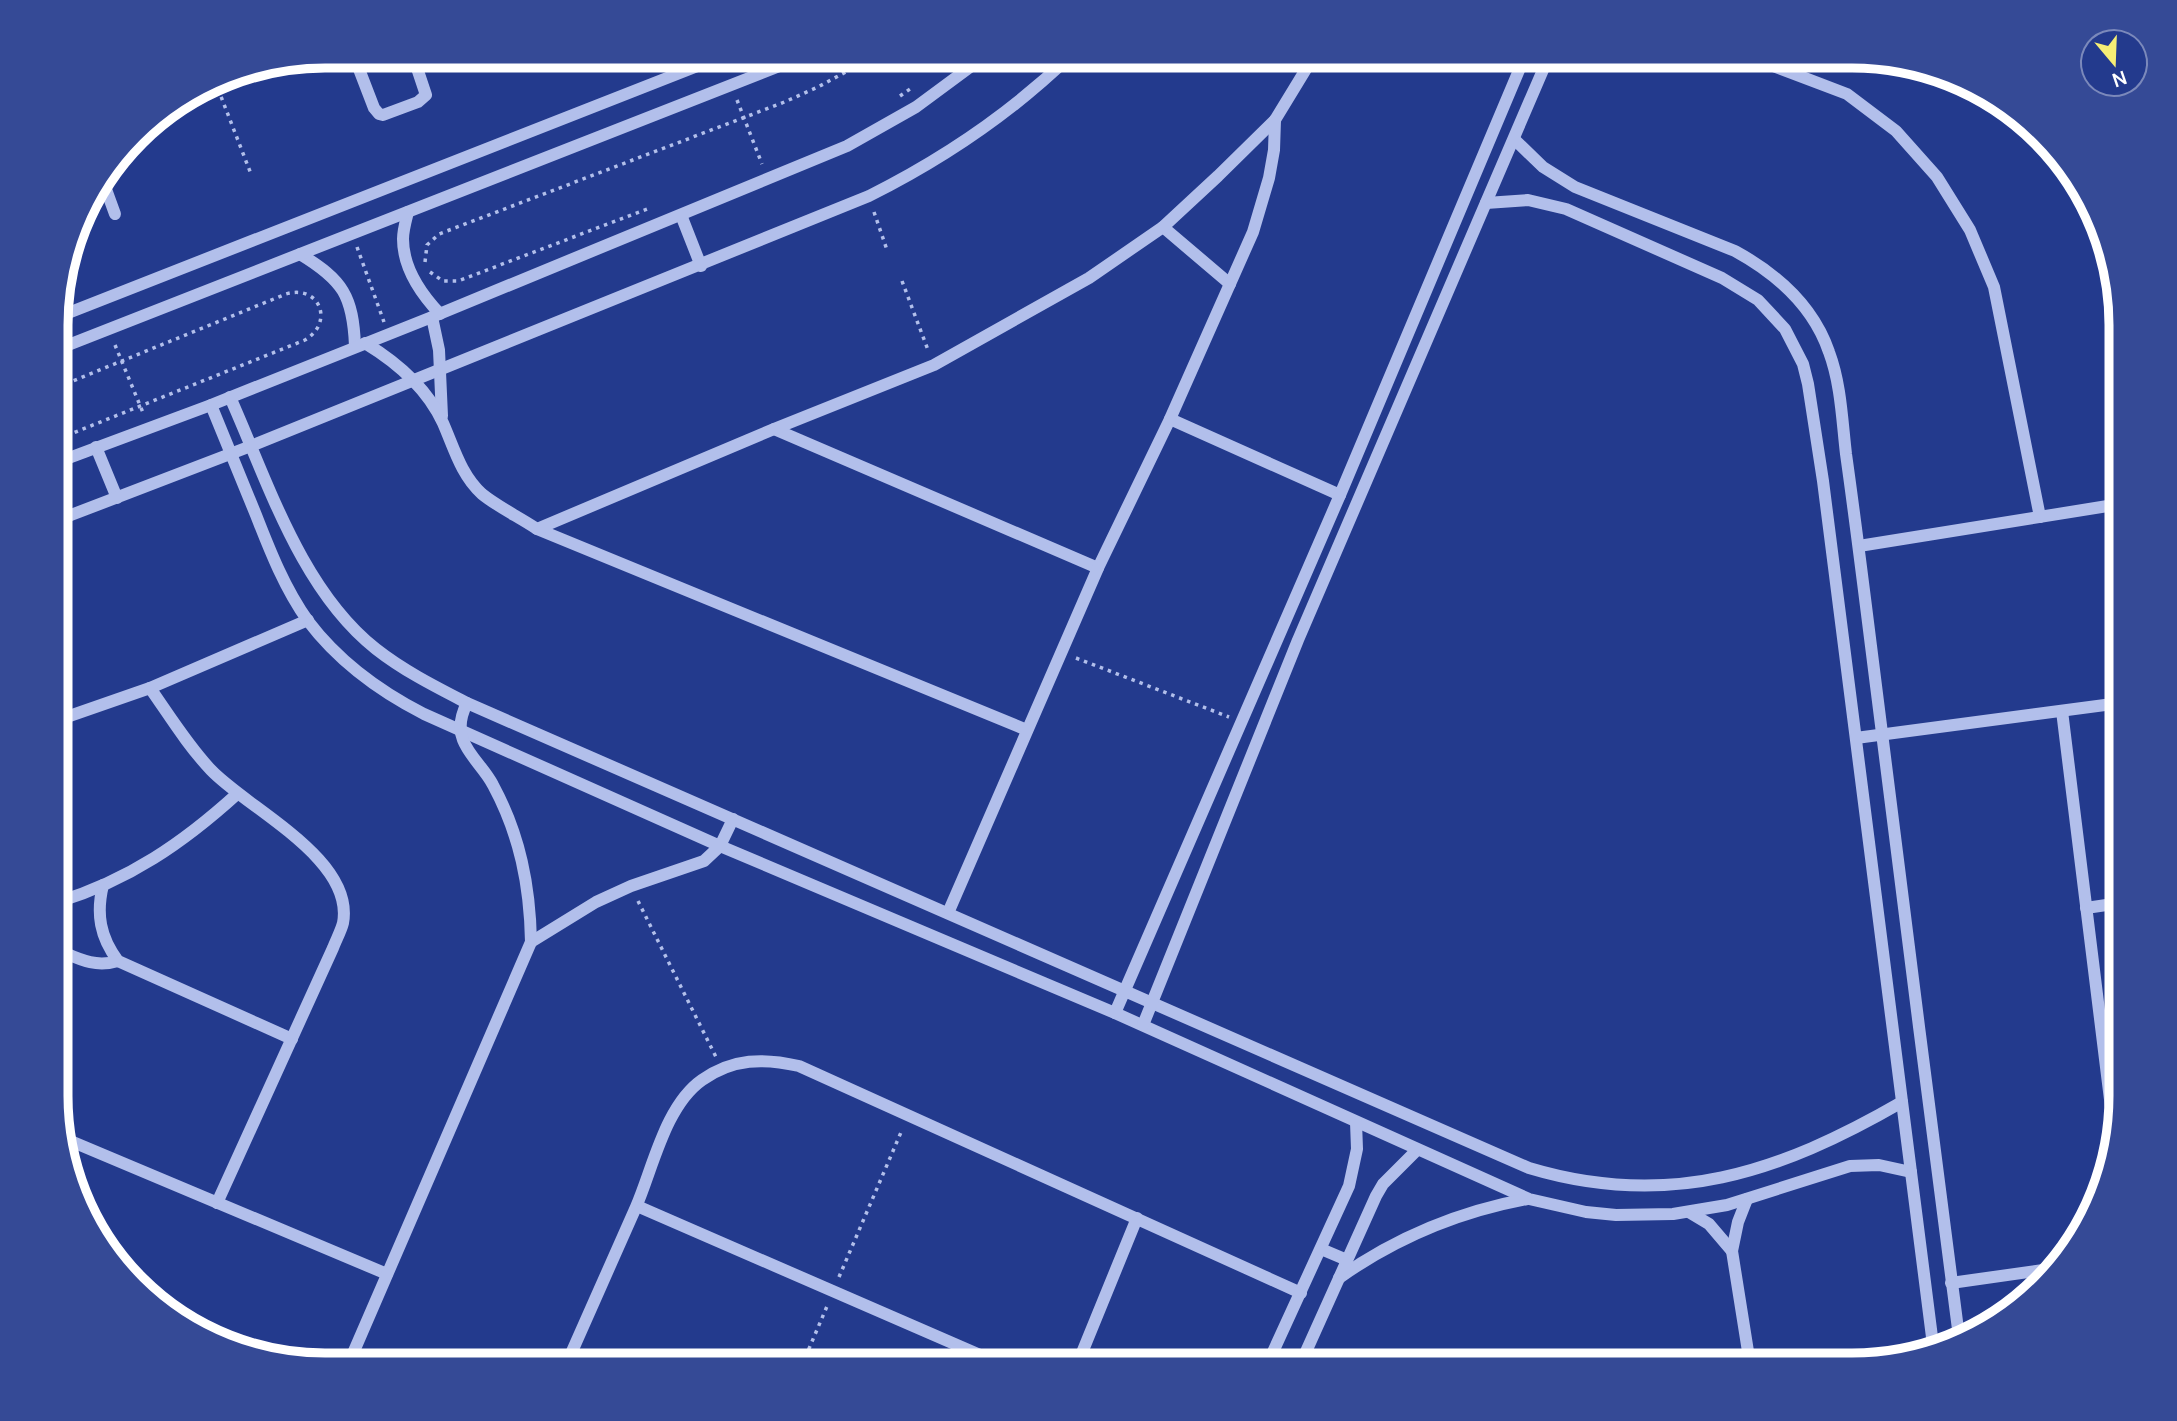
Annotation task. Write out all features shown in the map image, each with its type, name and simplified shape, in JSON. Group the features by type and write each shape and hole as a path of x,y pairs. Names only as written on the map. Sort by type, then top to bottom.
{"street":[{"path":"359,68 374,108 383,115 418,102 425,96 417,68"},
{"path":"69,313 692,68"},
{"path":"68,345 774,68"},
{"path":"68,458 211,405 436,315 847,146 916,107 969,68"},
{"path":"68,516 231,454 869,196 926,166 980,131 1015,105 1057,68"},
{"path":"537,528 934,365 1089,278 1163,227 1275,120 1307,68"},
{"path":"1115,1013 1340,495 1520,68"},
{"path":"1143,1025 1298,640 1544,68"},
{"path":"1779,68 1847,94 1896,131 1937,177 1970,230 1994,287 2040,517"},
{"path":"948,913 1098,568 1170,419 1230,284 1262,205 1274,150 1275,120"},
{"path":"1514,139 1558,178 1735,251 1760,264 1802,303 1818,326 1829,352 1836,380 1859,546 1958,1329"},
{"path":"107,191 115,214"},
{"path":"1582,216 1592,194"},
{"path":"1486,203 1528,200 1547,203 1582,216 1741,288 1772,313 1795,346 1803,364 1812,408 1856,738 1932,1340"},
{"path":"408,212 402,237 404,251 416,285 436,315 443,424"},
{"path":"681,215 701,265"},
{"path":"1163,227 1230,284"},
{"path":"300,254 325,269 344,291 360,345"},
{"path":"360,345 390,359 413,379 430,400 464,471 482,494 537,528 1027,730"},
{"path":"230,397 303,561 335,608 374,648 396,664 467,703 1529,1168 1580,1182 1606,1185 1682,1185 1720,1179 1822,1144 1902,1102"},
{"path":"211,405 280,574 308,620 342,659 381,690 424,714 720,846 1143,1025 1529,1199 1586,1212 1616,1215 1689,1212 1747,1199 1850,1166 1879,1165 1911,1172"},
{"path":"1170,419 1340,495"},
{"path":"775,429 1098,568"},
{"path":"96,447 117,498"},
{"path":"1859,546 2109,506"},
{"path":"68,717 150,688 308,620"},
{"path":"150,688 210,770 309,849 327,869 341,893 343,922 334,948 217,1203"},
{"path":"353,1353 531,942 526,876 519,844 492,783 467,747 460,729 467,703"},
{"path":"1856,738 2109,705"},
{"path":"2062,711 2109,1092"},
{"path":"68,898 103,885 157,858 199,828 237,793"},
{"path":"531,942 596,902 631,886 694,866 720,846 733,818"},
{"path":"103,885 100,925 104,938 118,961 292,1039"},
{"path":"2086,908 2109,905"},
{"path":"68,954 92,964 102,965 118,961"},
{"path":"571,1353 637,1206 669,1123 682,1100 700,1082 722,1068 747,1060 774,1060 799,1066 1301,1293"},
{"path":"1273,1353 1349,1186 1357,1149 1356,1122"},
{"path":"72,1142 387,1273"},
{"path":"1305,1353 1383,1184 1417,1150"},
{"path":"1339,1278 1367,1258 1429,1226 1461,1214 1529,1199"},
{"path":"1747,1199 1738,1222 1732,1251 1748,1353"},
{"path":"637,1206 976,1353"},
{"path":"1689,1212 1709,1224 1732,1251"},
{"path":"1082,1353 1137,1218"},
{"path":"1920,1237 1945,1235"},
{"path":"1321,1249 1347,1260"},
{"path":"1951,1283 2040,1270"}],"path":[{"path":"648,209 458,281 437,279 427,268 425,261 428,245 439,234 744,117 818,87 853,68"},
{"path":"1501,68 1517,75"},
{"path":"895,99 922,80"},
{"path":"731,85 767,179"},
{"path":"219,92 251,174"},
{"path":"762,165 773,160"},
{"path":"869,196 887,250"},
{"path":"352,234 388,334"},
{"path":"902,281 934,365"},
{"path":"68,383 293,292 309,295 319,306 321,322 318,330 305,340 68,435"},
{"path":"108,330 149,426"},
{"path":"1061,652 1241,722"},
{"path":"631,886 722,1068"},
{"path":"807,1353 909,1115"}]}
